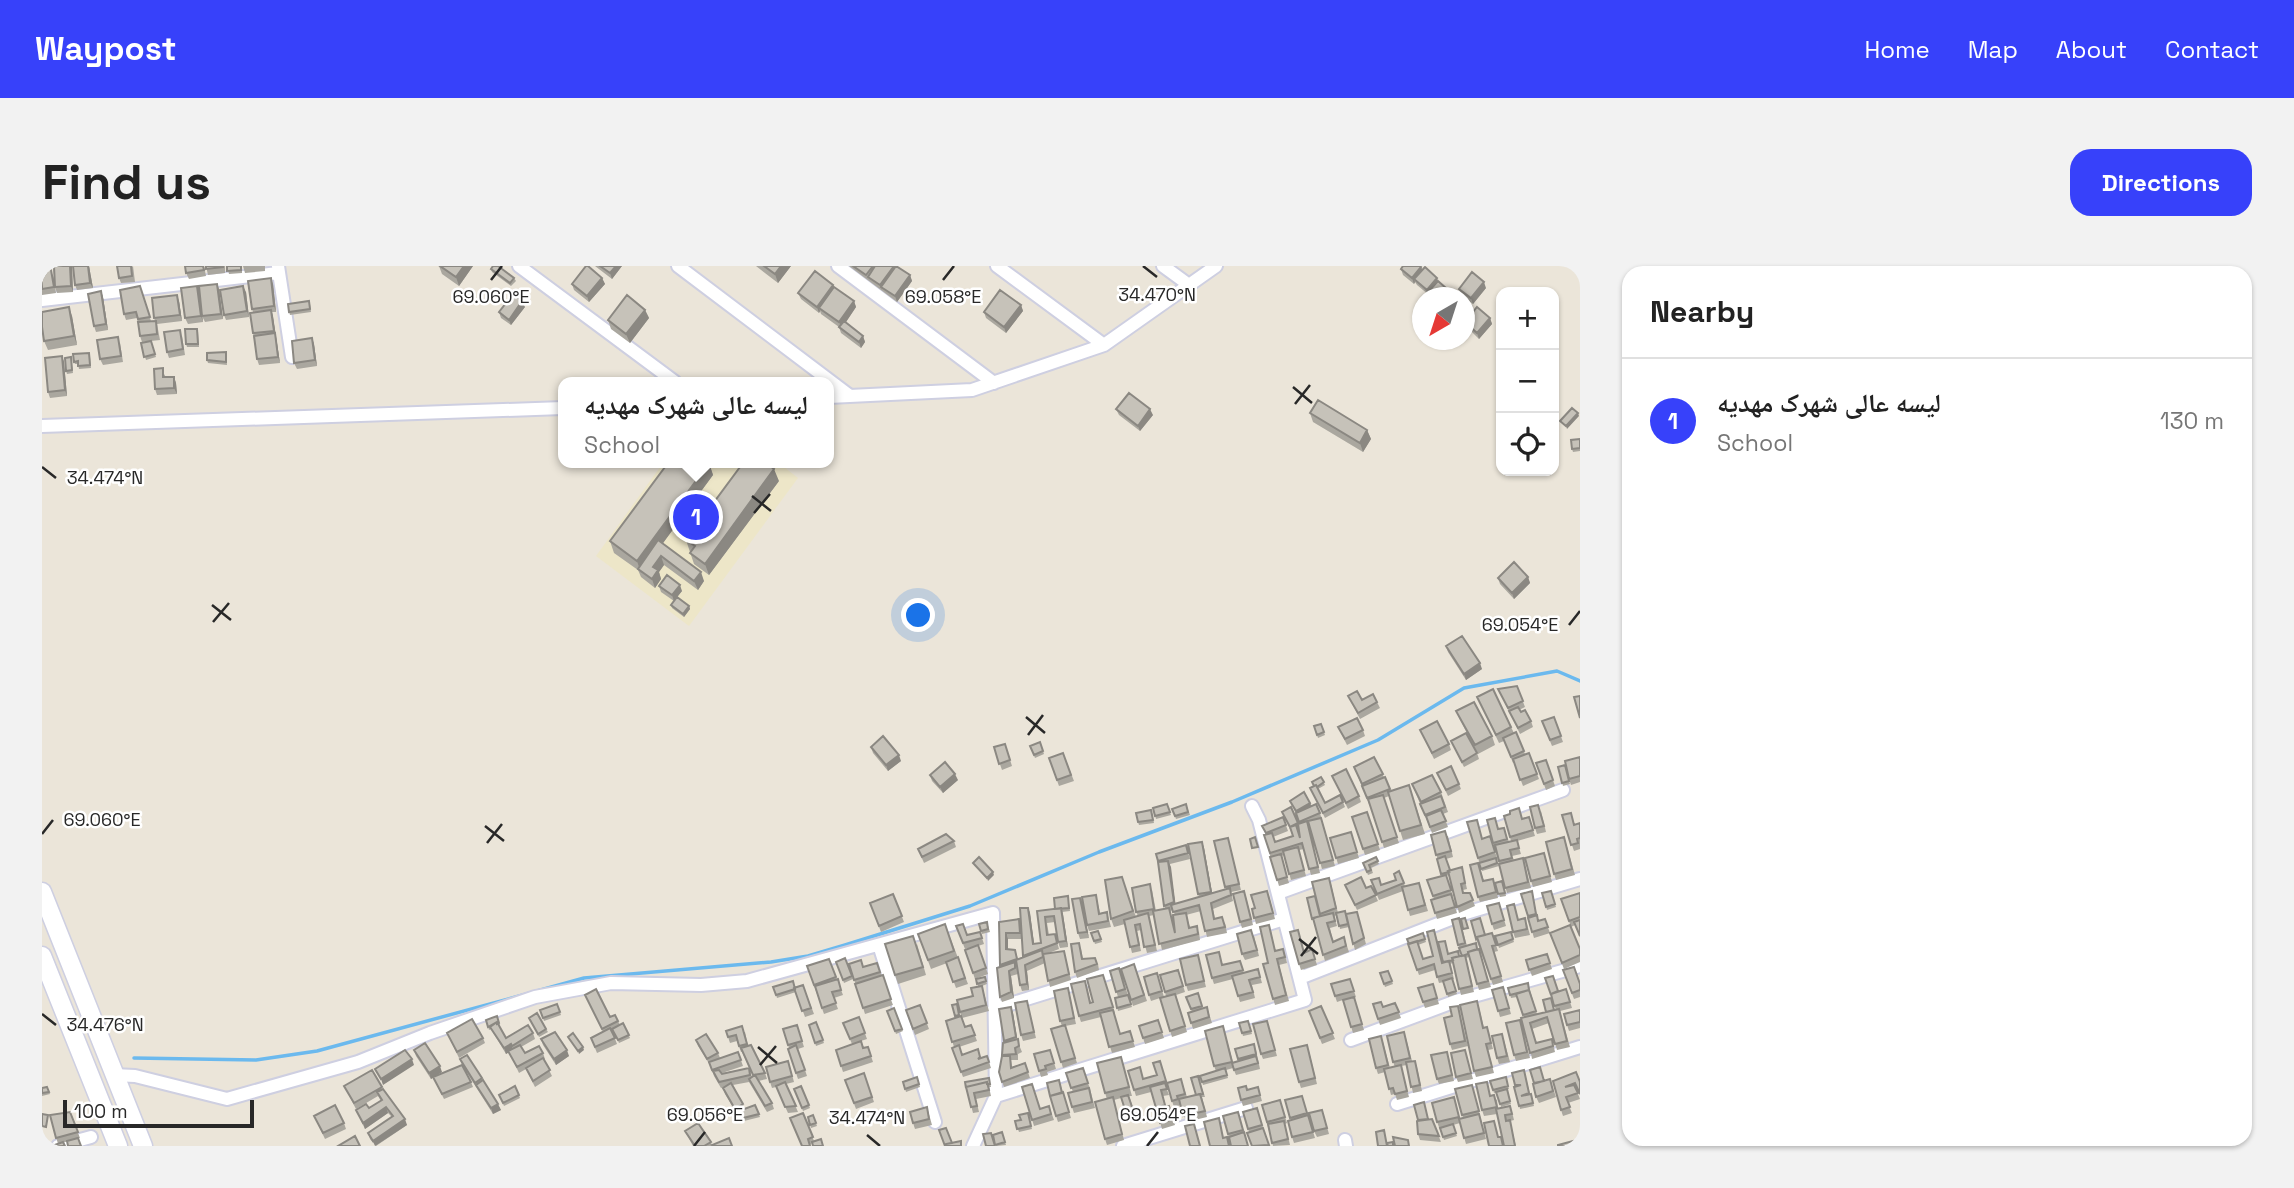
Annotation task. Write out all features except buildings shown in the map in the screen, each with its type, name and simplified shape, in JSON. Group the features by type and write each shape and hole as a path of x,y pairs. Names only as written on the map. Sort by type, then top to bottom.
{"main road":[{"path":"42,892 143,1146"},
{"path":"42,956 118,1146"}],"street":[{"path":"519,266 668,377"},
{"path":"678,266 825,377"},
{"path":"838,266 994,383"},
{"path":"997,266 1104,345"},
{"path":"1163,266 1189,285"},
{"path":"834,397 972,390 994,383 1104,345 1216,266"},
{"path":"42,300 278,270 292,357"},
{"path":"834,384 850,396"},
{"path":"42,426 558,408"},
{"path":"1278,892 1563,790"},
{"path":"996,1096 1305,1000 1259,820 1252,806"},
{"path":"1300,978 1466,913 1580,879"},
{"path":"113,1075 135,1076 227,1099 358,1062 430,1033 535,997 611,983 701,985 747,981 993,913 996,1096 973,1146"},
{"path":"994,1009 1284,919"},
{"path":"879,945 935,1122"},
{"path":"1351,1040 1456,1001 1580,966"},
{"path":"1397,1104 1580,1047"},
{"path":"1123,1146 1246,1108"},
{"path":"58,1146 91,1137"}],"shaded area":[{"path":"659,468 785,468 798,478 689,626 596,556"}],"waterway":[{"path":"537,991 584,978 771,962 808,956 970,906 1099,852 1232,802 1378,740 1464,688 1557,671 1580,681"},
{"path":"134,1058 256,1060 317,1051 530,993"}],"place":[{"name":"لیسه عالی شهرک مهدیه","path":"696,517"}]}
